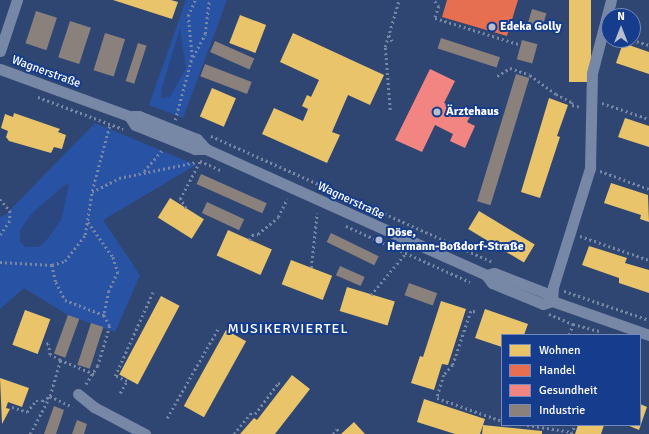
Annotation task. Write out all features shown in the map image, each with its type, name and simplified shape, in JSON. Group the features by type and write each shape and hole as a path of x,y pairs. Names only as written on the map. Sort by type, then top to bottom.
{"street":[{"path":"0,51 17,0"},
{"path":"552,301 553,287 590,168 590,103 592,73 610,0"},
{"name":"Wagnerstraße","path":"0,69 129,116 139,116 197,139 206,149 486,275 494,274 546,293 552,301 649,335"},
{"path":"78,394 94,407 145,434"}],"path":[{"path":"192,57 188,16 194,0"},
{"path":"182,124 175,121 192,57 205,34 209,0"},
{"path":"390,110 385,46 399,0"},
{"path":"435,1 439,6 435,18 518,44"},
{"path":"388,35 392,41"},
{"path":"496,76 510,68 530,75 556,94 572,102 572,105 590,103 649,119"},
{"path":"37,96 131,132"},
{"path":"0,262 52,265 65,261 78,247 85,235 92,192 110,124"},
{"path":"209,136 495,262"},
{"path":"144,171 162,153 165,146 158,143"},
{"path":"92,192 119,178 144,171 200,161 180,199 186,208"},
{"path":"590,168 649,189"},
{"path":"0,199 10,212 10,221 0,236"},
{"path":"250,240 252,235 258,234 278,216 287,199"},
{"path":"311,268 317,213"},
{"path":"88,221 113,257 118,272 109,291 104,315"},
{"path":"571,230 580,236 649,260"},
{"path":"387,246 476,284"},
{"path":"371,295 405,254"},
{"path":"52,265 56,282 65,300 104,315 110,326 94,374 78,394"},
{"path":"553,287 649,320"},
{"path":"120,393 127,381 114,376 153,292"},
{"path":"475,312 471,311 453,365 444,375 437,398 501,421"},
{"path":"569,334 573,324 600,332"},
{"path":"167,418 219,327"},
{"path":"44,342 48,344 50,355 94,374"},
{"path":"30,434 50,396 60,360"},
{"path":"234,434 250,414 255,414 278,383 281,384"},
{"path":"12,407 27,412 36,401 42,401 50,396"},
{"path":"50,396 73,407"},
{"path":"534,426 572,433"},
{"path":"333,434 337,429 340,431"}],"shaded area":[{"path":"186,0 227,0 183,118 149,105"},
{"path":"180,29 186,68 170,97 161,98 162,87"},
{"path":"95,123 196,165 103,220 140,275 115,332 68,315 24,288 0,309 0,217 5,215"},
{"path":"66,184 69,185 61,220 45,242 38,247 26,247 20,242 20,230 32,213"}],"building: Wohnen":[{"path":"113,0 171,0 178,2 172,19"},
{"path":"569,0 591,0 591,82 569,82"},
{"path":"240,15 266,25 255,53 229,43"},
{"path":"293,33 384,75 370,105 348,95 332,132 340,135 327,163 262,134 274,108 303,121 308,109 302,106 307,95 311,97 319,80 280,62"},
{"path":"621,48 637,48 649,52 649,74 616,63"},
{"path":"212,88 236,98 224,127 200,117"},
{"path":"549,98 568,105 557,136 560,137 540,198 521,192"},
{"path":"14,113 60,129 58,132 66,135 62,149 54,147 51,153 9,141 6,137 8,131 1,128 5,114 13,117"},
{"path":"625,118 649,126 649,147 618,137"},
{"path":"611,183 648,195 649,222 640,219 641,215 604,203"},
{"path":"170,198 204,219 192,239 158,218"},
{"path":"479,211 535,244 524,262 468,229"},
{"path":"228,230 272,250 260,275 217,256"},
{"path":"589,246 627,258 625,263 649,270 649,293 619,283 619,278 582,265"},
{"path":"291,260 332,276 323,300 282,284"},
{"path":"347,287 395,302 388,326 340,311"},
{"path":"161,296 180,306 138,384 119,375"},
{"path":"441,301 466,309 448,365 442,364 434,390 411,383 420,356 423,357"},
{"path":"485,309 528,324 524,334 501,334 501,347 475,338"},
{"path":"25,310 50,319 38,354 12,345"},
{"path":"226,330 246,341 204,417 184,406"},
{"path":"292,375 310,389 275,434 240,434 254,418 257,420"},
{"path":"0,378 29,388 22,407 8,402 6,408 10,409 2,424"},
{"path":"424,399 485,419 480,434 455,434 417,422"},
{"path":"641,404 647,407 641,424"},
{"path":"354,422 365,434 341,434"},
{"path":"483,425 542,431 542,434 482,434"},
{"path":"578,426 604,426 601,434 575,434"},
{"path":"629,426 640,426 639,430"}],"building: Handel":[{"name":"Edeka Golly","path":"447,0 518,0 507,36 442,17"}],"building: Gesundheit":[{"name":"Ärztehaus","path":"430,69 455,81 444,103 471,115 467,122 475,126 465,148 450,141 453,134 435,125 422,152 395,140"}],"building: Industrie":[{"path":"532,9 546,13 541,32 526,28"},
{"path":"36,11 57,18 46,50 25,43"},
{"path":"70,21 91,28 79,64 58,57"},
{"path":"105,33 125,39 114,76 94,70"},
{"path":"441,38 500,57 497,68 438,48"},
{"path":"522,40 537,44 532,63 517,59"},
{"path":"215,41 254,58 249,69 210,52"},
{"path":"138,43 147,46 134,84 126,81"},
{"path":"205,64 252,82 247,94 200,76"},
{"path":"516,74 529,78 491,205 477,201"},
{"path":"201,174 267,203 262,213 197,184"},
{"path":"207,202 244,219 239,230 202,213"},
{"path":"331,233 379,256 374,265 327,242"},
{"path":"340,266 365,277 361,286 336,275"},
{"path":"409,283 437,293 433,305 405,295"},
{"path":"68,315 79,319 65,358 54,354"},
{"path":"91,323 103,327 90,369 77,365"},
{"path":"54,406 64,410 56,434 44,434"},
{"path":"77,420 87,424 84,434 72,434"}],"place":[{"name":"Edeka Golly","path":"492,27"},
{"name":"Ärztehaus","path":"437,112"},
{"name":"Döse, Hermann-Boßdorf-Straße","path":"379,240"}],"district":[{"name":"MUSIKERVIERTEL","path":"288,329"}]}
